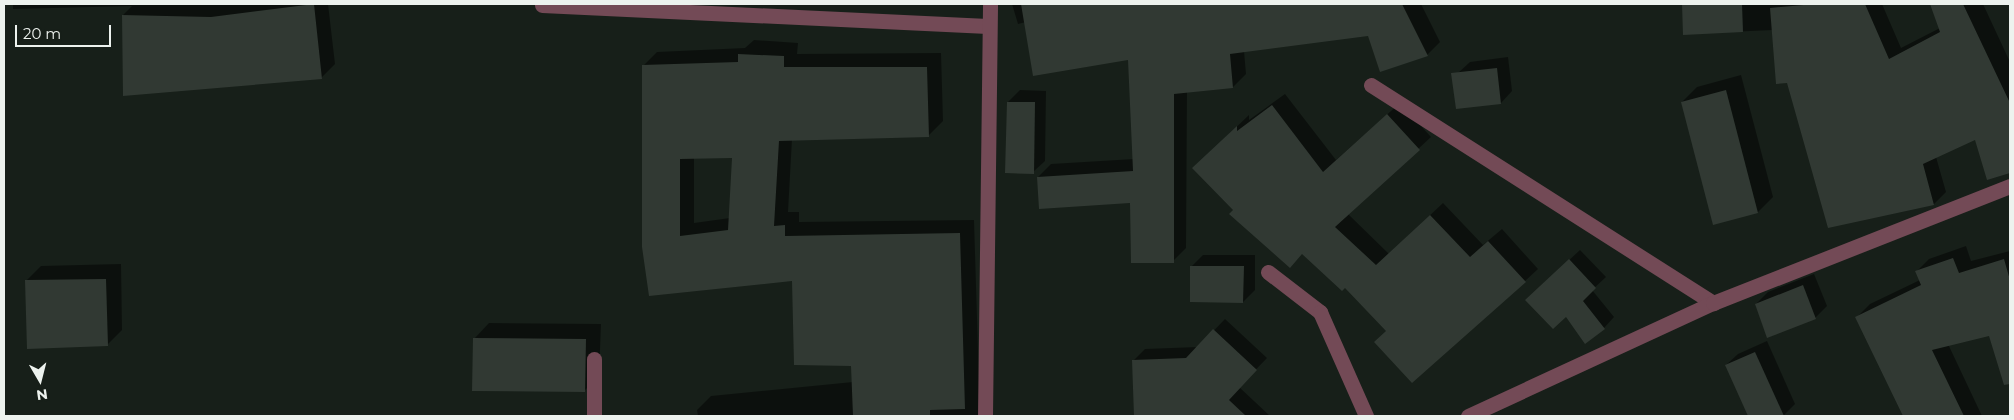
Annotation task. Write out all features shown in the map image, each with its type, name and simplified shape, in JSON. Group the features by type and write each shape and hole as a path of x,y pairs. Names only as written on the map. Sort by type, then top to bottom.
{"street":[{"path":"984,416 988,26 990,4"},
{"path":"542,5 988,26"},
{"path":"1370,85 1713,303"},
{"path":"1468,416 1713,303 2010,186"},
{"path":"1268,272 1320,312 1366,416"},
{"path":"594,359 594,416"}],"building":[{"path":"314,4 322,79 123,96 122,15 211,17"},
{"path":"1021,4 1402,4 1428,56 1380,72 1368,36 1230,54 1233,88 1174,94 1174,263 1131,263 1130,203 1039,209 1037,177 1133,171 1128,60 1033,76"},
{"path":"1682,4 1742,4 1743,32 1683,35"},
{"path":"1815,4 1865,4 1889,59 1940,32 1930,4 1963,4 2010,103 2010,173 1987,180 1975,140 1923,164 1934,205 1828,228 1787,83 1776,84 1770,8"},
{"path":"738,54 784,56 784,67 927,67 929,137 779,141 774,226 785,225 785,236 960,233 965,409 930,410 930,416 853,416 851,366 794,365 792,281 649,296 642,247 642,65 738,62","holes":["732,158 728,230 680,236 680,159"]},
{"path":"1497,68 1501,104 1456,109 1451,73"},
{"path":"1726,90 1758,213 1713,225 1681,102"},
{"path":"1007,102 1035,102 1034,174 1005,173"},
{"path":"1272,105 1323,172 1387,114 1420,150 1335,227 1376,265 1430,215 1470,257 1488,241 1526,282 1412,383 1374,342 1386,331 1345,288 1342,291 1302,254 1290,268 1229,214 1233,210 1192,168 1237,126 1237,131"},
{"path":"1953,258 1959,273 2004,259 2010,280 2010,384 2004,385 1989,336 1932,350 1964,416 1903,416 1855,317 1921,285 1915,271"},
{"path":"1569,259 1596,288 1583,301 1605,329 1585,344 1566,317 1553,329 1525,300"},
{"path":"1190,266 1244,266 1243,303 1190,302"},
{"path":"106,279 108,346 27,349 25,280"},
{"path":"1803,285 1816,319 1767,338 1755,304"},
{"path":"1213,329 1257,370 1229,400 1246,416 1134,416 1132,360 1186,358"},
{"path":"473,338 586,339 585,392 472,391"},
{"path":"1755,352 1784,416 1748,416 1725,365"}]}
